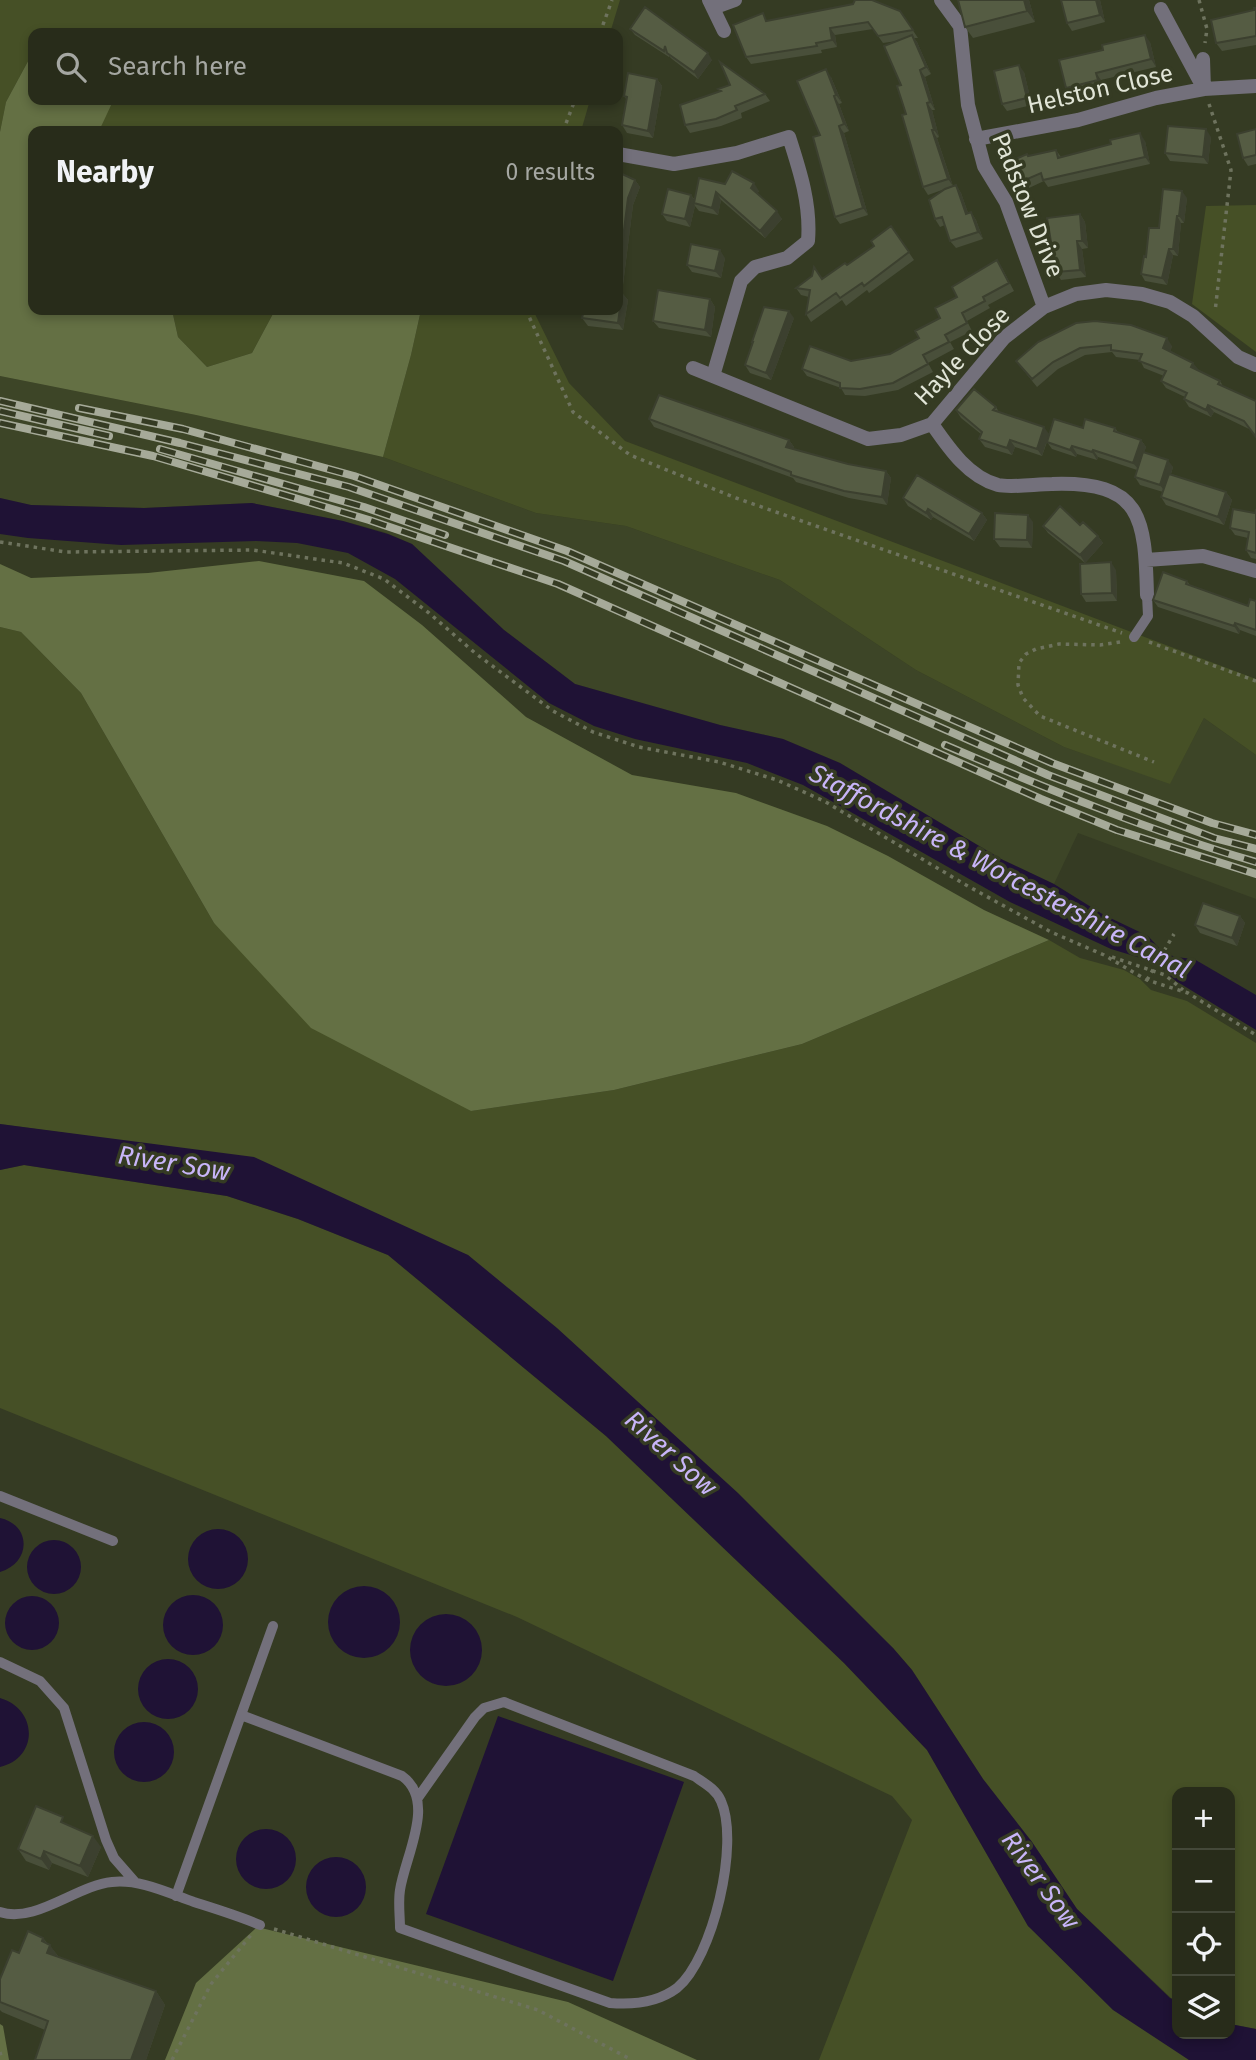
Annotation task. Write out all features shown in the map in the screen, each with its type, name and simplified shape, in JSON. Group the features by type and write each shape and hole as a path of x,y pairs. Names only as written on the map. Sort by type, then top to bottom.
{"street":[{"path":"724,31 711,4 735,0"},
{"name":"Padstow Drive","path":"941,0 960,26 968,105 984,166 1006,202 1044,307"},
{"path":"1161,9 1204,89 1256,86"},
{"name":"Helston Close","path":"976,139 1078,120 1156,98 1204,89 1203,59"},
{"path":"623,155 674,164 737,153 789,137 803,181 810,222 808,241 787,258 755,267 741,281 713,376"},
{"name":"Hayle Close","path":"693,368 868,439 901,435 932,424 1004,338 1044,307 1076,295 1105,290 1142,294 1170,302 1194,316 1238,357 1256,365"},
{"path":"932,424 952,454 973,472 998,485 1072,483 1102,488 1118,494 1132,508 1142,527 1147,595"},
{"path":"1146,560 1203,556 1256,571"}],"lane":[{"path":"1134,637 1148,616 1147,595"},
{"path":"0,1496 113,1542"},
{"path":"176,1896 273,1626"},
{"path":"0,1662 40,1681 64,1708 106,1840 114,1858 135,1882"},
{"path":"241,1715 402,1776 412,1783 417,1799 416,1828 399,1892 400,1928 610,2003 630,2005 664,1996 677,1987 698,1961 716,1912 729,1844 727,1818 720,1798 710,1786 694,1776 504,1702 484,1707 475,1717 417,1799"},
{"path":"0,1912 16,1915 30,1912 97,1885 135,1882 260,1925"}],"path":[{"path":"602,28 612,0"},
{"path":"1199,0 1207,29 1203,59"},
{"path":"1204,89 1231,170 1212,334"},
{"path":"565,126 573,105"},
{"path":"528,315 573,412 629,455 736,498 1256,681"},
{"path":"0,542 66,552 253,550 343,563 384,579 475,653 553,711 593,732 639,747 719,762 788,785 824,801 1051,932 1104,955 1147,980 1188,993"},
{"path":"1134,637 1100,645 1059,644 1036,649 1026,654 1019,663 1018,685 1023,698 1040,716 1154,762"},
{"path":"1147,980 1174,934"},
{"path":"1104,955 1145,966 1165,975 1188,993 1256,1035"},
{"path":"172,2060 211,1984 260,1925 538,2010 632,2060"},
{"path":"0,2052 2,2060"}],"shaded area":[{"path":"0,0 620,0 612,28 28,28 28,61 6,102 0,132"},
{"path":"28,61 28,105 111,105 101,126 28,126 28,315 173,315 178,337 207,367 252,353 272,315 420,315 383,457 196,415 0,376 0,132 6,102"},
{"path":"110,105 589,105 582,126 101,126"},
{"path":"1256,205 1256,352 1192,304 1206,206"},
{"path":"173,315 272,315 252,353 207,367 178,337"},
{"path":"420,315 535,315 569,383 625,441 1256,679 1256,755 1204,718 1170,784 1064,747 916,670 780,580 626,526 536,513 383,457"},
{"path":"0,376 196,415 383,457 536,513 626,526 780,580 916,670 1064,747 1170,783 1204,718 1256,755 1256,899 1078,833 1054,884 1001,859 840,763 783,739 720,725 575,684 504,630 412,544 384,532 252,503 144,508 31,505 0,498"},
{"path":"259,561 364,581 422,625 526,717 632,775 736,793 827,826 888,856 984,910 1049,940 802,1044 614,1090 471,1111 311,1028 214,923 81,693 21,632 0,627 0,564 31,578 148,573"},
{"path":"0,627 21,632 81,693 214,923 471,1111 614,1090 802,1044 1049,940 1080,958 1124,970 1140,979 1151,990 1187,1001 1256,1043 1256,2029 1235,2025 1235,1787 1172,1787 1172,1998 1077,1909 1032,1842 983,1779 912,1670 893,1648 468,1255 94,1137 0,1124"},
{"path":"24,1165 227,1196 298,1219 388,1255 606,1436 844,1663 927,1750 1028,1926 1189,2060 819,2060 912,1820 892,1796 517,1617 0,1408 0,1170"},
{"path":"257,1927 568,2002 697,2060 165,2060 196,1983"},
{"path":"0,2024 3,2026 9,2060 0,2060"}],"water":[{"name":"Staffordshire & Worcestershire Canal","path":"0,498 31,505 144,508 252,503 343,521 412,544 504,630 575,684 720,725 783,739 840,763 1001,859 1054,884 1104,915 1148,936 1162,951 1175,957 1194,959 1256,995 1256,1030 1176,981 1154,962 1111,949 1010,902 803,785 747,763 635,739 594,726 549,703 395,579 348,553 297,543 256,541 121,545 0,534"},
{"name":"River Sow","path":"0,1124 254,1157 468,1255 557,1328 738,1493 893,1648 912,1670 983,1779 1032,1842 1077,1909 1172,1999 1172,2039 1235,2039 1235,2025 1256,2029 1256,2060 1189,2060 1113,2010 1028,1926 927,1750 844,1663 606,1436 388,1255 298,1219 227,1196 24,1165 0,1170"},
{"path":"0,1518 18,1528 24,1544 18,1561 0,1572"},
{"path":"218,1529 235,1534 243,1542 248,1559 243,1576 235,1584 218,1589 201,1584 193,1576 188,1559 193,1542 201,1534"},
{"path":"54,1540 73,1548 81,1567 73,1586 54,1594 35,1586 27,1567 35,1548"},
{"path":"364,1586 384,1592 394,1602 400,1622 394,1642 384,1652 364,1658 344,1652 334,1642 328,1622 334,1602 344,1592"},
{"path":"187,1595 199,1595 218,1608 223,1625 221,1637 210,1650 199,1655 187,1655 168,1642 163,1631 163,1619 176,1600"},
{"path":"32,1596 51,1604 59,1623 51,1642 32,1650 13,1642 5,1623 13,1604"},
{"path":"446,1614 466,1620 476,1630 482,1650 476,1670 466,1680 446,1686 426,1680 416,1670 410,1650 416,1630 426,1620"},
{"path":"162,1659 174,1659 193,1672 198,1689 196,1701 185,1714 174,1719 162,1719 143,1706 138,1695 138,1683 151,1664"},
{"path":"0,1698 22,1712 29,1733 22,1754 13,1762 0,1767"},
{"path":"498,1716 684,1782 613,1981 426,1914"},
{"path":"144,1722 156,1724 169,1735 174,1752 172,1764 161,1777 144,1782 132,1780 119,1769 114,1752 116,1740 127,1727"},
{"path":"266,1829 283,1834 291,1842 296,1859 291,1876 283,1884 266,1889 249,1884 241,1876 236,1859 241,1842 249,1834"},
{"path":"336,1857 348,1859 361,1870 366,1887 364,1899 353,1912 336,1917 324,1915 311,1904 306,1887 308,1875 319,1862"}],"building":[{"path":"855,0 872,0 900,11 913,30 878,36 868,22 830,28 832,40 816,43 817,46 746,57 733,25 763,13 766,21 853,4"},
{"path":"958,0 1024,0 1027,11 965,27"},
{"path":"1061,0 1096,0 1100,15 1067,23"},
{"path":"645,7 708,53 694,72 667,53 665,46 664,51 630,29"},
{"path":"1254,8 1256,36 1216,43 1211,20"},
{"path":"912,35 926,67 920,70 930,102 927,103 932,130 948,179 923,187 902,115 906,114 897,86 901,85 884,46"},
{"path":"1145,35 1151,59 1096,73 1098,80 1066,88 1059,60 1103,50 1102,45"},
{"path":"720,62 765,94 735,106 737,110 716,119 685,125 680,105 721,91 718,89 730,85"},
{"path":"1019,65 1027,98 1002,104 994,71"},
{"path":"826,69 844,124 839,126 863,208 835,217 813,137 820,135 797,81"},
{"path":"628,73 657,79 648,131 622,125"},
{"path":"1168,126 1206,129 1203,157 1165,153"},
{"path":"1256,129 1256,155 1243,158 1237,134"},
{"path":"1140,133 1145,157 1043,180 1041,173 1011,186 1002,165 1027,154 1028,156 1056,150 1058,158"},
{"path":"732,171 754,183 751,188 777,211 760,231 716,192 712,208 694,203 699,178 725,184"},
{"path":"623,174 635,180 628,198 623,238"},
{"path":"956,185 966,214 971,212 978,232 950,241 942,217 935,219 929,200"},
{"path":"668,189 691,195 685,219 662,214"},
{"path":"1163,189 1182,191 1173,249 1169,249 1162,278 1141,274 1149,228 1159,228"},
{"path":"1080,214 1082,241 1077,241 1080,270 1056,272 1047,218"},
{"path":"891,226 909,252 864,286 862,283 840,298 836,293 806,314 810,290 796,288 812,276 814,267 822,279 874,246 871,241"},
{"path":"691,244 720,250 715,271 687,265"},
{"path":"997,260 1009,283 983,297 985,301 962,313 967,323 945,335 949,342 923,355 928,364 893,383 860,389 840,388 840,383 802,369 810,346 851,361 890,354 919,338 915,331 940,318 935,308 957,297 952,287"},
{"path":"658,290 710,299 705,330 653,321"},
{"path":"764,307 789,311 766,373 745,365"},
{"path":"583,315 619,315 618,323 582,318"},
{"path":"1095,321 1131,325 1167,338 1163,348 1193,363 1191,367 1220,381 1218,384 1256,401 1256,437 1244,421 1208,405 1206,410 1184,399 1187,393 1161,381 1166,371 1139,361 1142,354 1111,350 1111,345 1080,348 1053,362 1032,379 1016,361 1038,342 1076,323"},
{"path":"974,389 996,407 993,410 1044,427 1037,449 1010,440 1007,448 979,439 982,432 956,410"},
{"path":"659,395 789,440 786,447 886,471 882,497 844,491 791,475 791,472 649,419"},
{"path":"1054,419 1083,428 1085,419 1115,428 1114,431 1141,440 1133,463 1093,450 1092,452 1072,446 1070,450 1047,442"},
{"path":"1143,452 1168,460 1160,485 1135,477"},
{"path":"1169,474 1226,492 1218,517 1161,497"},
{"path":"917,475 982,513 969,534 928,509 926,513 903,498"},
{"path":"1060,506 1080,525 1083,522 1098,536 1080,555 1043,526"},
{"path":"1233,509 1255,513 1256,509 1256,553 1246,550 1249,532 1230,528"},
{"path":"995,513 1028,515 1027,540 994,539"},
{"path":"1111,562 1112,593 1081,594 1080,564"},
{"path":"1163,572 1187,581 1186,584 1248,606 1250,599 1256,601 1256,630 1235,623 1234,626 1153,600"},
{"path":"1203,903 1240,916 1232,938 1195,925"},
{"path":"36,1806 63,1817 61,1822 93,1836 80,1866 44,1851 41,1859 18,1849"},
{"path":"28,1931 43,1938 42,1941 50,1945 47,1953 156,1991 131,2060 35,2060 48,2021 0,2002 0,1979 12,1950 19,1953"}],"railway":[{"path":"0,401 180,443 349,487 564,561 1048,775 1214,838 1256,849"},
{"path":"79,408 183,429 354,476 567,551 1052,763 1212,823 1256,835"},
{"path":"0,411 109,436"},
{"path":"0,423 153,456 369,520 558,584 1041,799 1117,830 1256,874"},
{"path":"160,449 364,507 445,535"},
{"path":"945,745 1099,808 1256,862"}]}
